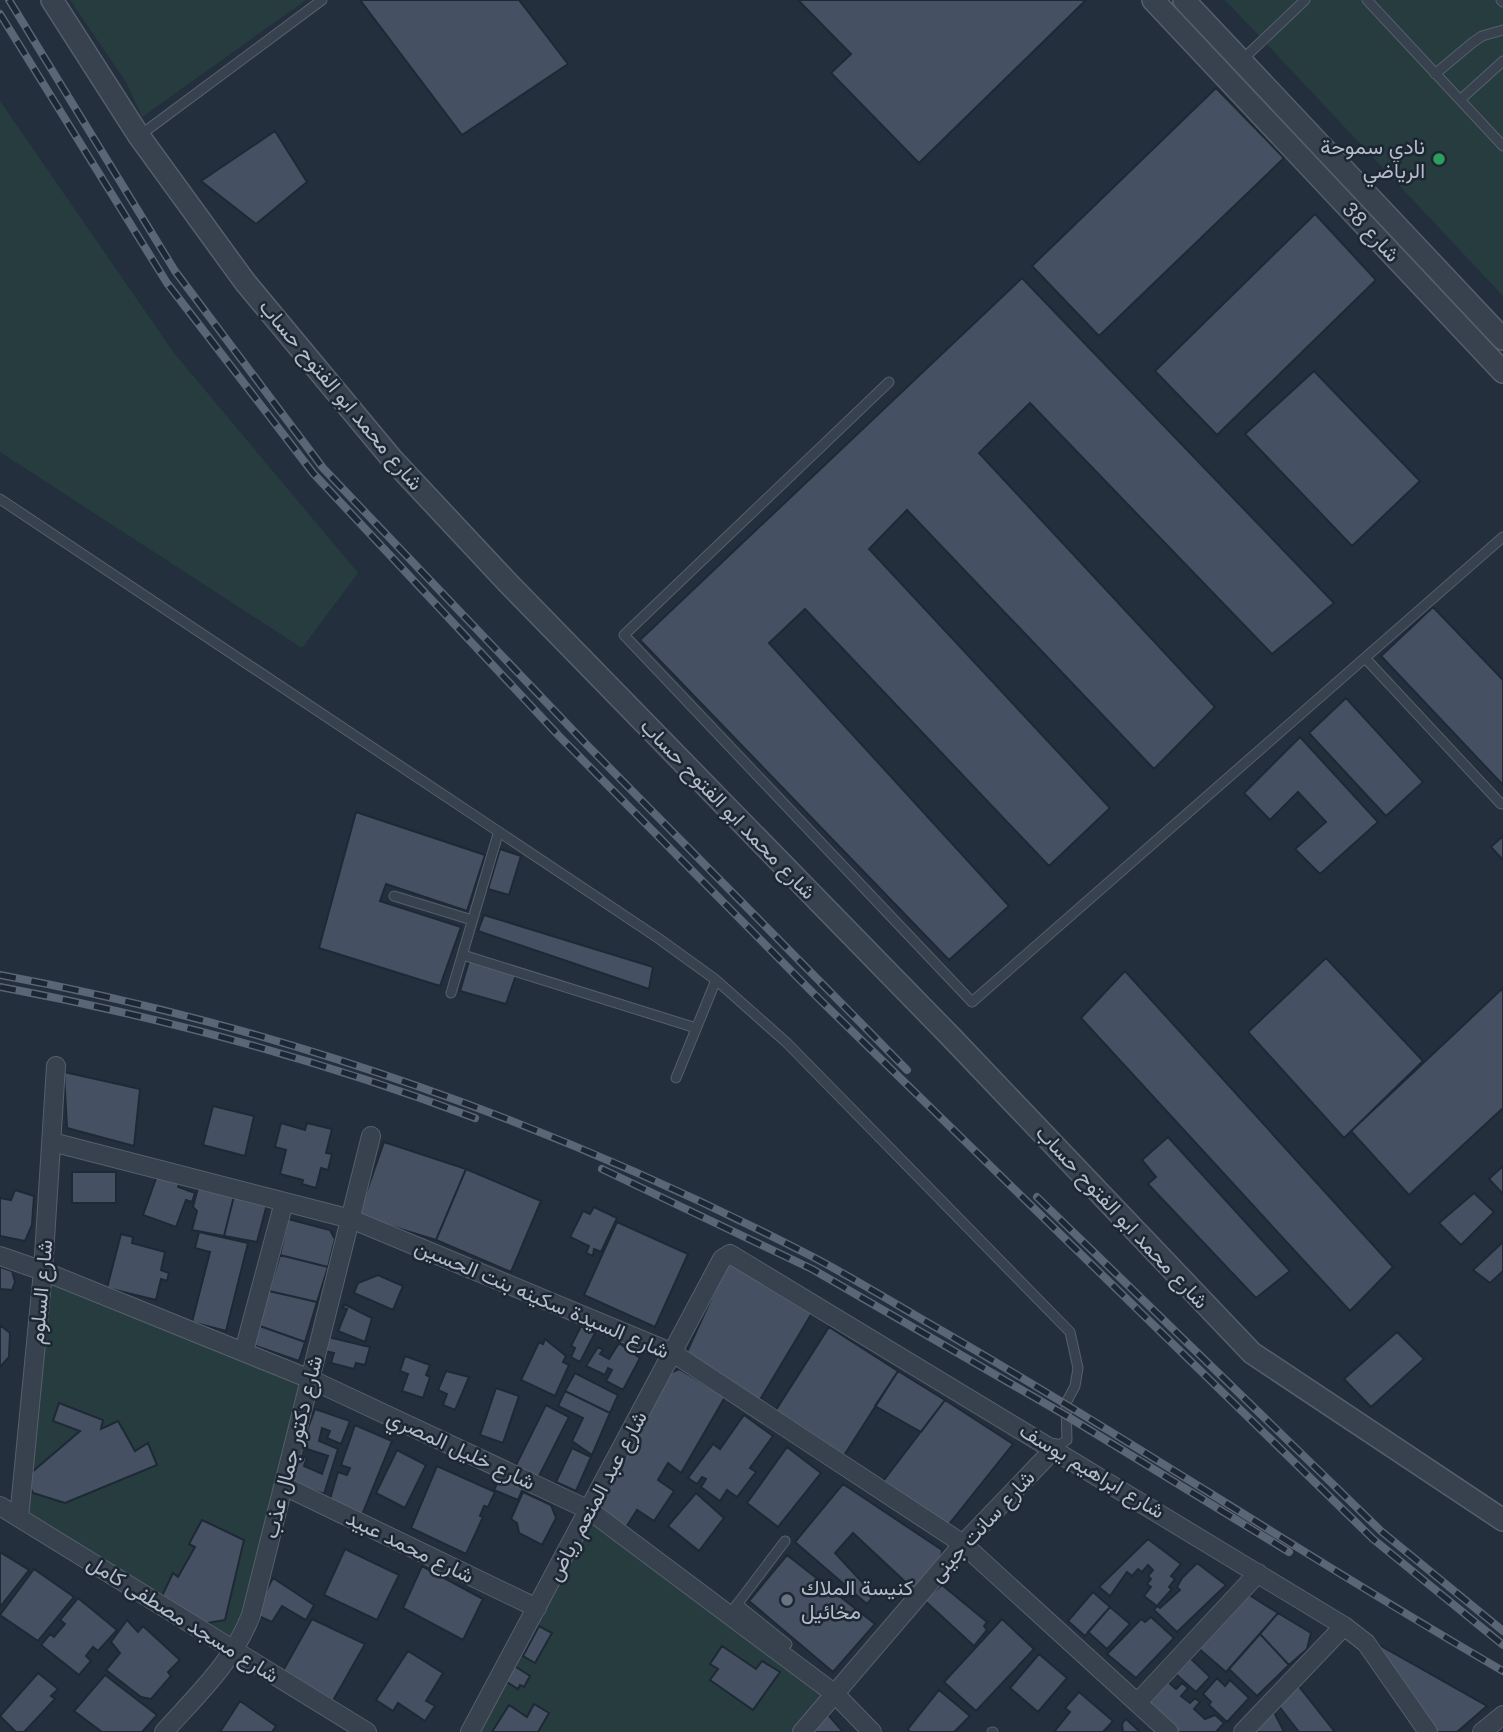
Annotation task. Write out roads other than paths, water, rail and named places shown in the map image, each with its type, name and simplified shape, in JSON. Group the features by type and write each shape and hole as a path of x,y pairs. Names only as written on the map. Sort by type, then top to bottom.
{"street":[{"name":"شارع محمد ابو الفتوح حساب","path":"52,0 139,136 245,282 392,459 509,584 952,1038 1228,1329 1279,1373 1503,1520"},
{"name":"شارع 38","path":"1153,0 1503,372"},
{"name":"شارع 38","path":"1184,0 1503,339"},
{"path":"1429,293 1446,278"},
{"name":"شارع السلوم","path":"19,1517 43,1270 56,1066"},
{"name":"شارع دكتور جمال عذب","path":"164,1732 234,1650 251,1615 371,1136"},
{"name":"شارع السيدة سكينه بنت الحسين","path":"52,1142 351,1219 673,1353 963,1544 1169,1732"},
{"path":"244,1351 284,1202"},
{"name":"شارع ابراهيم يوسف","path":"722,1259 727,1255 735,1256 1344,1626 1366,1643 1428,1732"},
{"name":"شارع خليل المصري","path":"0,1256 43,1270 310,1379 589,1510 733,1610 835,1694 872,1732"},
{"name":"شارع عبد المنعم رياض","path":"470,1732 722,1259"},
{"name":"شارع سانت جينى","path":"802,1732 963,1544 1055,1448"},
{"name":"شارع محمد عبيد","path":"284,1486 537,1608"},
{"name":"شارع مسجد مصطفى كامل","path":"0,1506 366,1732"},
{"path":"1137,1703 1258,1573"},
{"path":"1243,1732 1344,1626"},
{"path":"1482,1732 1503,1714"}],"lane":[{"path":"139,136 321,0"},
{"path":"1242,60 1305,0"},
{"path":"1367,0 1503,146"},
{"path":"1435,74 1482,36 1503,30"},
{"path":"1460,100 1503,61"},
{"path":"889,382 624,635 972,1002 1503,537"},
{"path":"0,499 498,834 658,938 716,980 787,1043 1070,1332 1078,1368 1075,1387 1066,1403 1067,1440 1055,1448"},
{"path":"1365,658 1501,804"},
{"path":"452,993 498,834"},
{"path":"394,896 472,920"},
{"path":"463,954 696,1028"},
{"path":"676,1078 716,980"},
{"path":"785,1541 733,1610 787,1644"}],"railway":[{"path":"9,0 175,271 323,468 586,744 907,1070"},
{"path":"0,14 167,283 313,473 559,736 813,993 1373,1539 1503,1645"},
{"path":"0,975 211,1022 314,1052 518,1123 716,1209 829,1266 1015,1373 1503,1671"},
{"path":"0,987 120,1012 240,1042 358,1077 475,1118"},
{"path":"602,1169 812,1269 1065,1415 1289,1552"},
{"path":"1037,1197 1381,1531 1503,1631"}],"place":[{"name":"نادي سموحة الرياضي","path":"1439,159"},
{"name":"كنيسة الملاك مخائيل","path":"787,1600"}]}
